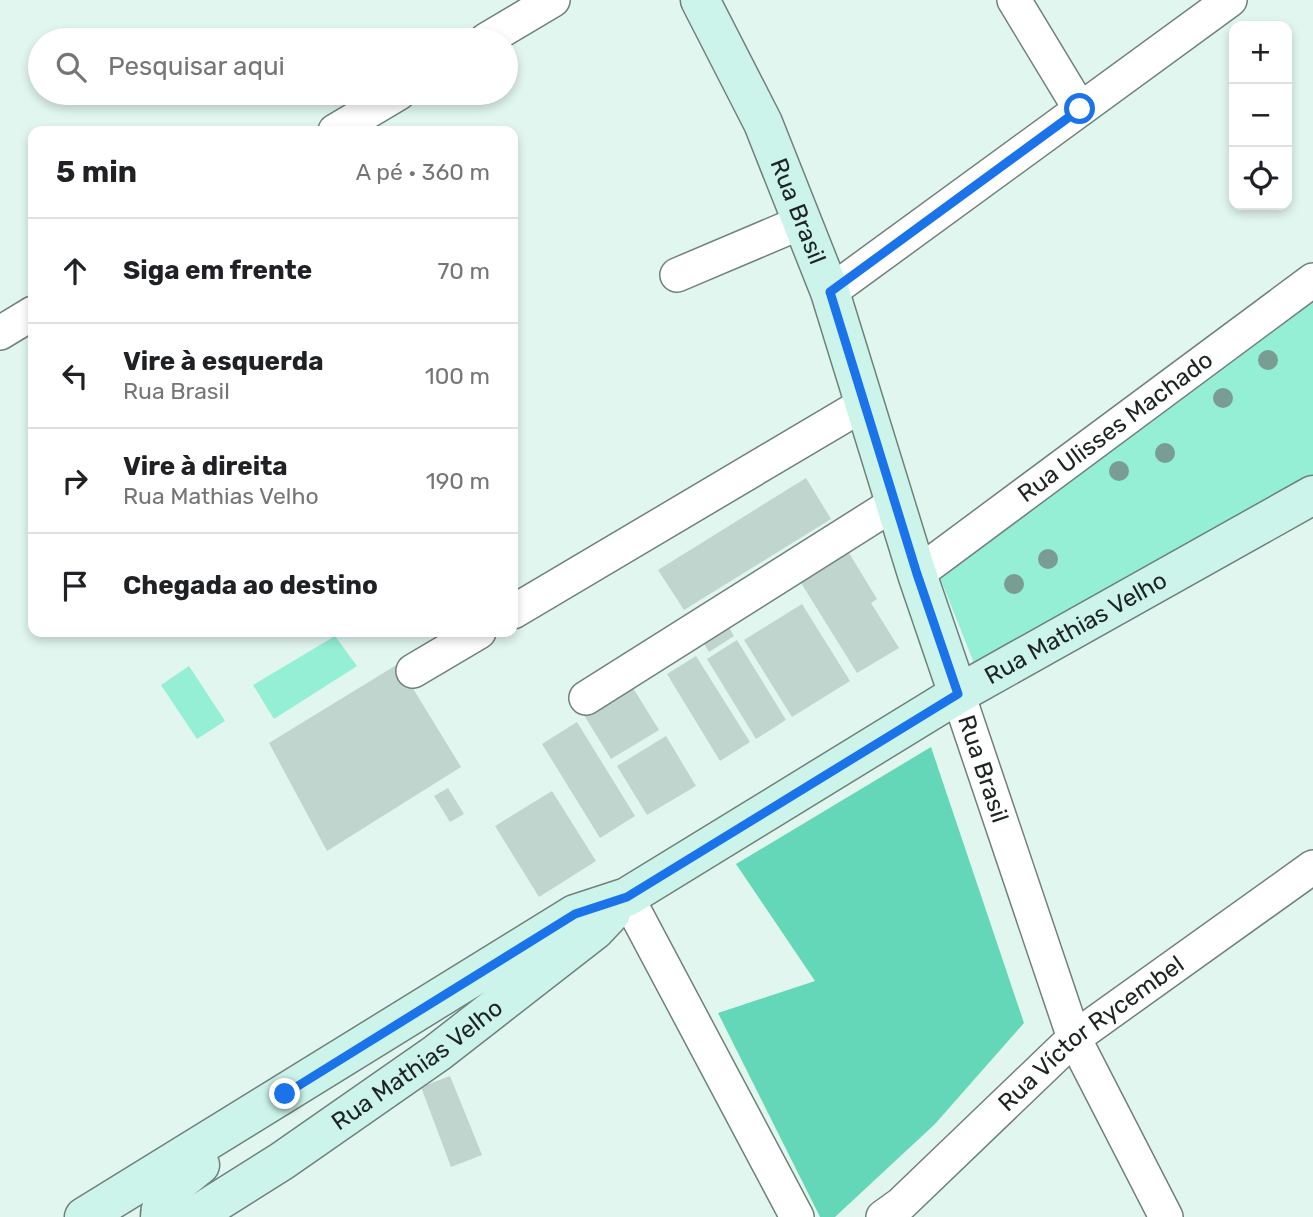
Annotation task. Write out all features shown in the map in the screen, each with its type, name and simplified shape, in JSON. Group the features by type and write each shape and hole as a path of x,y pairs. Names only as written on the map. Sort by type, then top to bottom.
{"street":[{"path":"506,28 553,0"},
{"name":"Rua Brasil","path":"700,0 763,122 830,292 917,574 1074,1038 1166,1217"},
{"path":"1014,0 1080,109"},
{"path":"830,292 1230,0"},
{"path":"343,126 379,105"},
{"path":"677,275 802,222"},
{"name":"Rua Ulisses Machado","path":"917,574 1313,280"},
{"path":"0,333 28,316"},
{"path":"518,609 864,404"},
{"name":"Rua Mathias Velho","path":"83,1217 575,914 627,897 958,694 1313,495"},
{"path":"586,698 895,503"},
{"path":"413,671 471,637"},
{"name":"Rua Víctor Rycembel","path":"883,1217 901,1204 1074,1038 1312,869"},
{"path":"627,897 797,1217"},
{"name":"Rua Mathias Velho","path":"193,1217 282,1161 436,1052 595,930 627,897"},
{"path":"160,1217 164,1198 172,1188 285,1094"}],"green space":[{"path":"1313,293 1313,489 981,681 937,570"},
{"path":"333,637 357,666 274,719 253,685"},
{"path":"189,666 225,721 197,739 161,685"},
{"path":"931,747 1024,1023 935,1124 835,1217 820,1217 718,1013 815,981 736,864"}],"building":[{"path":"806,478 831,519 684,610 658,570"},
{"path":"846,548 877,599 871,603 899,648 857,673 798,578"},
{"path":"802,604 850,681 792,717 744,640"},
{"path":"724,619 734,636 709,652 698,634"},
{"path":"737,640 786,720 756,739 707,659"},
{"path":"696,656 750,742 720,761 667,674"},
{"path":"398,664 461,767 327,851 269,743"},
{"path":"630,683 659,730 611,759 582,712"},
{"path":"577,722 635,816 600,838 542,744"},
{"path":"666,736 696,786 647,815 617,766"},
{"path":"448,788 464,814 450,822 434,796"},
{"path":"552,791 596,861 539,897 495,826"},
{"path":"450,1076 482,1155 451,1167 421,1087"}],"route":[{"path":"285,1094 575,914 627,897 958,694 917,574 830,292 1080,109"}]}
